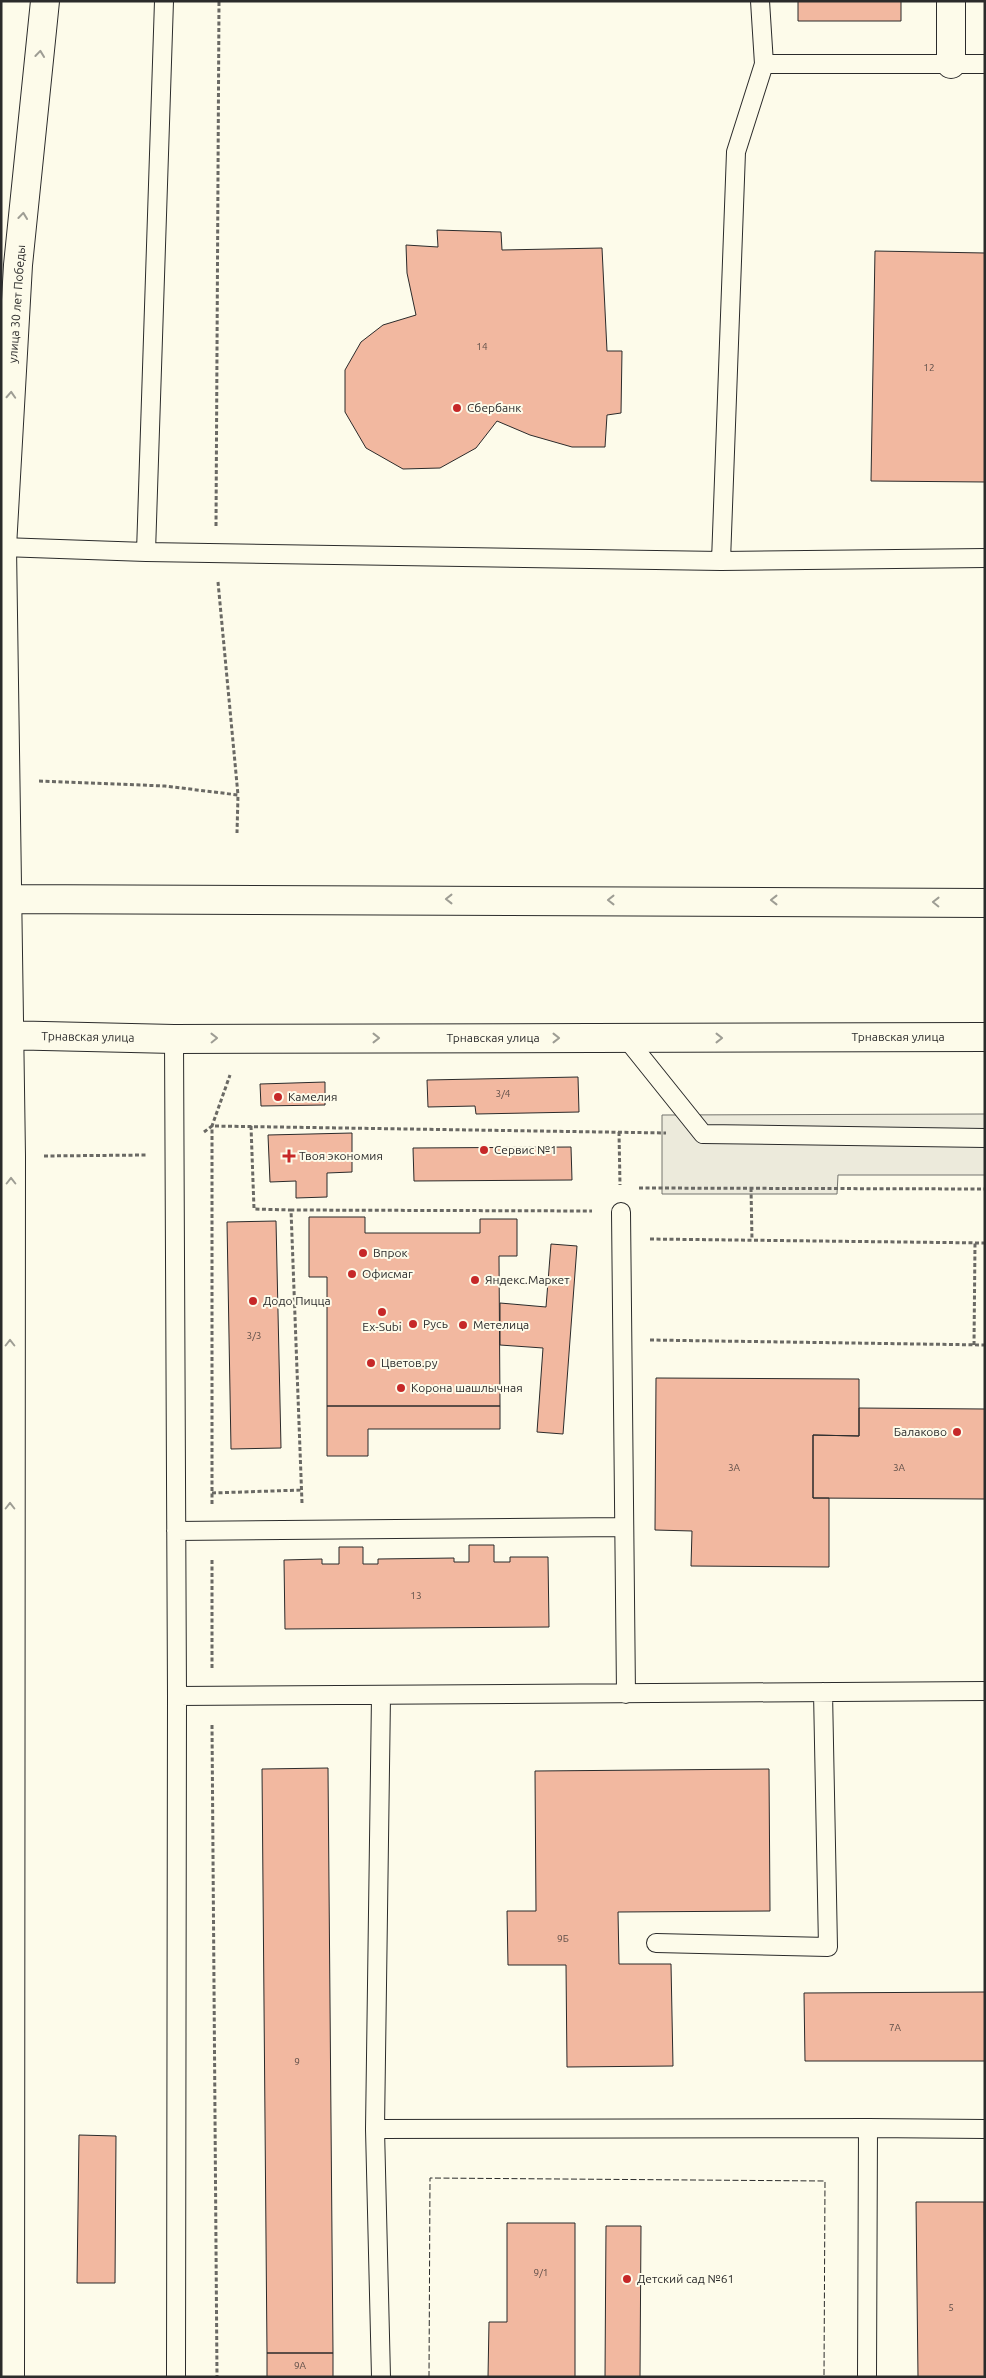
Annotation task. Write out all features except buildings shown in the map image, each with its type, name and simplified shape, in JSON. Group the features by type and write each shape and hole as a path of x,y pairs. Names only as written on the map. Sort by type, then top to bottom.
{"main road":[{"name":"улица 30 лет Победы","path":"10,2377 11,1156 4,1035 6,780 2,546 18,265 45,1"},
{"path":"951,1 951,64"},
{"path":"4,899 985,903"},
{"name":"Трнавская улица","path":"4,1035 174,1039 985,1037"}],"lane":[{"path":"146,552 164,1"},
{"path":"721,562 736,152 764,64 760,1"},
{"path":"764,64 985,64"},
{"path":"2,546 146,552 721,562 985,558"},
{"path":"626,1038 703,1134 985,1138"},
{"path":"174,1039 177,1696 176,2377"},
{"path":"621,1212 626,1694"},
{"path":"176,1531 623,1527"},
{"path":"177,1696 985,1691"},
{"path":"656,1942 828,1947 823,1692"},
{"path":"381,1696 375,2129 381,2377"},
{"path":"867,2377 868,2128"},
{"path":"375,2129 985,2129"}],"path":[{"path":"219,1 215,553 238,795 238,833"},
{"path":"6,780 166,786 238,795"},
{"path":"11,1156 174,1155 212,1126 703,1134"},
{"path":"252,1126 254,1209 292,1210 621,1212 619,1132"},
{"path":"620,1188 985,1189"},
{"path":"751,1188 752,1240"},
{"path":"292,1210 304,1531"},
{"path":"621,1238 985,1243"},
{"path":"974,1345 975,1243"},
{"path":"622,1339 985,1345"},
{"path":"212,1493 302,1490"}],"shaded area":[{"path":"985,1114 985,1175 838,1175 837,1194 662,1194 662,1115"}],"fence":[{"path":"429,2377 430,2178 825,2181 824,2377"}],"place":[{"name":"Сбербанк","path":"457,408"},
{"name":"Камелия","path":"278,1097"},
{"name":"Сервис №1","path":"484,1150"},
{"name":"Твоя экономия","path":"289,1156"},
{"name":"Впрок","path":"363,1253"},
{"name":"Офисмаг","path":"352,1274"},
{"name":"Яндекс.Маркет","path":"475,1280"},
{"name":"Додо Пицца","path":"253,1301"},
{"name":"Ex-Subi","path":"382,1312"},
{"name":"Русь","path":"413,1324"},
{"name":"Метелица","path":"463,1325"},
{"name":"Цветов.ру","path":"371,1363"},
{"name":"Корона шашлычная","path":"401,1388"},
{"name":"Балаково","path":"957,1432"},
{"name":"Детский сад №61","path":"627,2279"}]}
